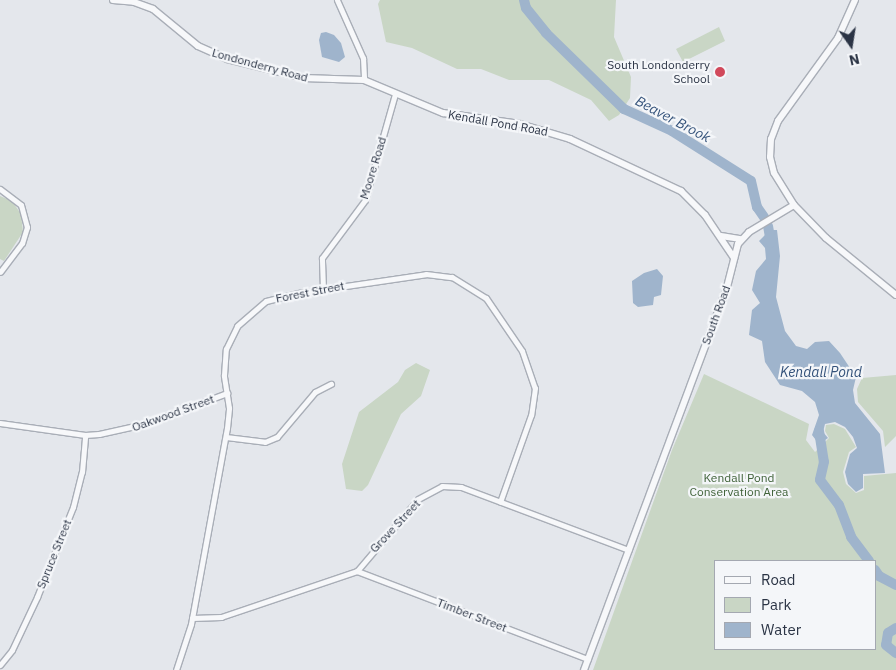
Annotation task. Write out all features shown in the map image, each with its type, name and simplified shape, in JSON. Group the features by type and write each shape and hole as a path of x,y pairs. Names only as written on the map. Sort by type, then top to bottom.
{"street":[{"name":"Londonderry Road","path":"113,0 134,2 153,9 198,46 221,57 303,78 364,80"},
{"path":"337,0 363,58 364,80"},
{"path":"855,0 838,38 778,122 771,140 770,157 774,173 794,204 826,238 896,296"},
{"name":"Kendall Pond Road","path":"364,80 443,113 545,130 600,152 681,191 694,202 721,236 734,258"},
{"name":"Moore Road","path":"323,289 322,258 365,200 395,94"},
{"path":"0,189 21,205 27,227 22,243 0,272"},
{"path":"721,236 741,239 794,204"},
{"name":"South Road","path":"584,670 726,291 741,239"},
{"name":"Forest Street","path":"176,670 187,643 226,437 229,414 224,369 226,350 245,316 278,297 414,275 440,275 464,282 494,307 522,352 535,388 531,415 500,502"},
{"path":"226,437 265,442 278,437 316,392 331,384"},
{"name":"Oakwood Street","path":"0,423 85,436 125,430 226,394"},
{"name":"Spruce Street","path":"0,665 12,650 37,597 73,507 82,472 85,436"},
{"name":"Grove Street","path":"357,571 409,508 430,490 454,486 629,550"},
{"path":"192,618 221,617 357,571"},
{"name":"Timber Street","path":"357,571 588,659"}],"green space":[{"path":"380,0 616,0 614,37 631,77 630,98 619,115 609,121 591,100 549,80 509,80 481,69 457,69 412,48 386,42 378,4"},
{"path":"719,27 725,41 683,62 676,49"},
{"path":"0,196 12,201 21,214 23,232 4,261 0,259"},
{"path":"416,363 430,370 421,396 401,414 368,485 362,491 346,489 342,464 359,412 398,382 405,370"},
{"name":"Kendall Pond Conservation Area","path":"704,374 809,424 806,440 815,452 829,438 825,431 826,425 834,424 845,429 856,447 849,452 843,472 846,484 856,493 864,490 864,476 896,473 896,670 593,670 672,450"},
{"path":"896,375 896,436 885,447 883,431 858,402 857,389 862,378"}],"water":[{"path":"326,32 334,35 341,43 345,57 339,62 322,57 319,40 321,33"},
{"name":"Kendall Pond","path":"770,230 777,230 780,256 776,297 785,331 796,346 807,349 815,342 829,341 840,353 856,377 853,390 855,403 880,434 885,473 863,474 863,488 856,492 848,484 845,472 850,454 857,448 853,437 845,427 835,422 825,424 823,432 828,438 819,444 812,435 819,415 815,402 802,391 780,385 765,362 762,341 749,335 752,310 760,303 752,290 756,271 766,259 765,248 759,241"},
{"path":"657,269 663,276 661,295 654,297 653,305 638,307 633,303 632,281 644,273"}],"waterway":[{"name":"Beaver Brook","path":"524,0 526,8 546,33 624,109 672,131 751,181 757,207 764,217"},
{"name":"Beaver Brook","path":"768,226 771,243"},
{"name":"Beaver Brook","path":"819,431 824,462 820,480 839,505 851,537 868,560"},
{"name":"Beaver Brook","path":"876,572 879,576 896,585"},
{"name":"Beaver Brook","path":"896,628 888,633 886,645 896,653"}],"place":[{"name":"South Londonderry School","path":"720,72"}]}
